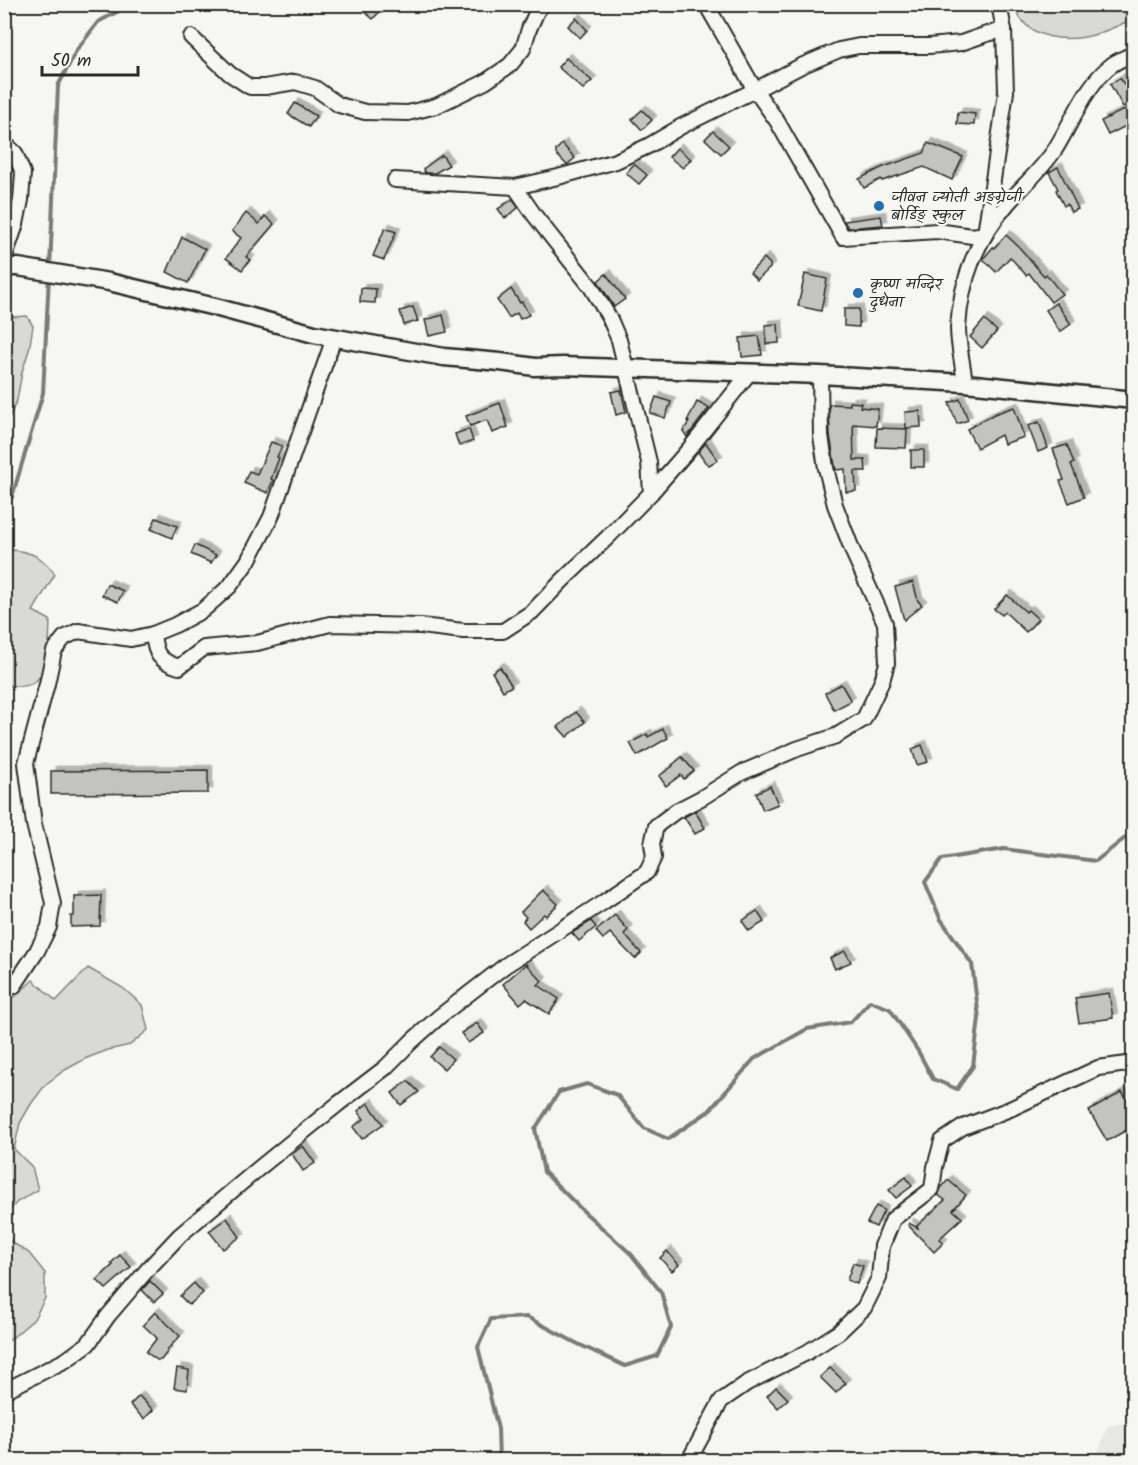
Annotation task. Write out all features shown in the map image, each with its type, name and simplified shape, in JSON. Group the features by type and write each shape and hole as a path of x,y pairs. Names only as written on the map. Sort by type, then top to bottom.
{"main road":[{"path":"9,264 109,282 215,307 314,334 444,357 535,367 750,372 965,382 1134,400"}],"street":[{"path":"191,37 230,74 250,87 295,82 315,88 339,105 365,112 408,113 436,106 485,82 510,65 523,48 537,11 543,4"},
{"path":"706,4 843,237 937,231 972,236 985,234"},
{"path":"985,234 1006,92 1004,30 999,4"},
{"path":"394,180 515,187 587,170 616,161 648,146 682,126 801,66 839,50 859,46 929,46 961,43 987,33 1004,30"},
{"path":"965,382 958,330 962,293 970,262 985,234 1007,204 1053,152 1081,103 1098,79 1113,64 1134,53"},
{"path":"4,143 15,153 23,173 21,200 9,264"},
{"path":"515,187 591,287 609,317 619,340 624,368 649,462 651,493"},
{"path":"4,990 14,986 38,951 49,927 53,903 34,824 26,763 54,651 64,638 78,632 131,639 153,634 203,610 230,586 248,561 271,517 334,338"},
{"path":"153,634 154,646 160,657 166,663 179,667 204,648 257,643 330,624 503,631 532,612 651,493 750,372"},
{"path":"4,1391 66,1360 88,1344 108,1316 180,1235 276,1154 385,1068 453,1006 506,965 647,872 654,857 652,844 656,826 741,772 836,736 864,720 882,681 887,663 885,623 853,552 836,505 826,468 821,436 820,375"},
{"path":"688,1461 721,1401 747,1383 806,1353 839,1332 864,1308 879,1278 882,1246 893,1219 932,1189 942,1141 963,1127 1010,1109 1098,1068 1134,1063"}],"shaded area":[{"path":"1017,5 1133,5 1133,19 1091,36 1058,38 1041,34 1026,25 1018,15"},
{"path":"5,155 13,175 13,194 5,226"},
{"path":"27,316 33,326 29,350 17,400 5,427 5,340 11,317"},
{"path":"13,550 36,556 55,574 33,611 50,620 46,663 39,678 30,685 23,686 5,685 4,559"},
{"path":"88,968 123,988 142,1005 148,1030 130,1045 87,1058 46,1084 20,1123 14,1149 32,1167 38,1190 17,1202 5,1216 5,1003 33,980 56,1001"},
{"path":"5,1225 10,1241 29,1253 45,1273 45,1298 34,1319 5,1344"},
{"path":"1133,1422 1133,1460 1095,1460 1108,1426"}],"building":[{"path":"358,4 386,4 373,19"},
{"path":"576,18 587,30 580,38 568,26"},
{"path":"566,58 592,81 583,89 558,67"},
{"path":"1120,78 1134,99 1123,107 1110,84"},
{"path":"295,103 316,116 309,127 288,114"},
{"path":"1134,105 1134,122 1108,135 1101,121"},
{"path":"642,110 652,120 642,130 632,119"},
{"path":"958,112 975,114 974,125 957,124"},
{"path":"713,131 729,146 721,154 705,139"},
{"path":"928,143 963,157 952,180 924,167 882,181 881,179 864,188 859,179 881,168 924,153"},
{"path":"562,144 575,158 567,165 556,154 556,150"},
{"path":"677,148 691,159 683,168 669,157"},
{"path":"442,155 449,165 435,173 425,173 423,169"},
{"path":"634,164 647,175 639,184 626,173"},
{"path":"1058,167 1078,209 1071,212 1067,204 1064,206 1049,172"},
{"path":"513,199 518,208 505,218 498,209"},
{"path":"246,213 259,224 265,216 274,224 246,257 250,260 242,270 226,258 241,238 232,231"},
{"path":"881,216 883,225 848,228 844,221"},
{"path":"385,228 396,232 384,260 373,256"},
{"path":"1006,235 1044,276 1046,274 1062,294 1051,302 1029,273 1026,275 1010,257 996,272 983,259"},
{"path":"182,237 205,249 188,283 167,272"},
{"path":"764,258 770,264 770,268 757,280 750,273"},
{"path":"606,274 625,299 614,307 598,281"},
{"path":"805,274 827,279 821,311 798,306"},
{"path":"361,288 376,289 375,303 360,302"},
{"path":"511,289 529,315 520,319 517,313 509,318 497,300"},
{"path":"1056,303 1071,324 1060,332 1046,310"},
{"path":"413,307 418,321 404,325 400,311"},
{"path":"844,309 859,309 859,327 844,326"},
{"path":"443,315 447,332 429,336 425,320"},
{"path":"984,320 997,331 982,348 970,337"},
{"path":"778,324 779,343 766,344 765,325"},
{"path":"759,336 762,355 742,357 740,338"},
{"path":"621,390 626,412 616,415 611,392"},
{"path":"656,397 671,402 665,418 650,413"},
{"path":"960,399 968,420 957,424 949,403"},
{"path":"697,402 709,408 687,437 683,431"},
{"path":"850,402 861,403 860,407 878,409 876,426 853,424 854,460 865,460 866,471 855,471 856,491 846,492 845,469 836,470 835,466 830,435 829,404 850,405"},
{"path":"500,403 508,427 492,433 487,420 470,426 466,416"},
{"path":"1014,407 1024,437 1004,444 1001,435 977,448 967,429 994,414"},
{"path":"920,411 921,427 906,428 905,412"},
{"path":"1039,422 1048,448 1038,452 1028,426"},
{"path":"877,428 907,429 906,448 876,447"},
{"path":"469,429 473,441 459,446 455,434"},
{"path":"271,442 282,446 268,493 244,483 249,471 257,474"},
{"path":"706,443 718,460 709,465 698,452"},
{"path":"1067,445 1074,463 1071,464 1084,497 1069,503 1060,481 1064,480 1053,449"},
{"path":"911,450 924,450 924,467 911,467"},
{"path":"156,518 177,526 172,538 151,529"},
{"path":"195,545 216,555 211,563 191,554"},
{"path":"913,582 918,601 922,605 904,620 895,587"},
{"path":"107,584 123,591 118,602 102,595"},
{"path":"1007,595 1026,612 1028,610 1038,619 1026,632 1005,612 1002,615 994,609"},
{"path":"500,667 512,686 503,691 492,672"},
{"path":"841,684 851,701 834,710 825,693"},
{"path":"576,712 585,722 567,737 558,727"},
{"path":"663,729 668,738 637,756 630,743"},
{"path":"922,745 928,762 917,765 912,749"},
{"path":"682,757 694,771 684,779 681,775 666,786 659,776"},
{"path":"208,770 208,793 51,794 51,771"},
{"path":"770,786 778,804 763,810 756,793"},
{"path":"695,811 705,828 695,834 684,817"},
{"path":"543,890 558,904 529,928 523,921 526,917 521,912"},
{"path":"101,895 100,926 71,927 71,916 74,916 74,896"},
{"path":"757,911 764,922 749,931 742,921"},
{"path":"615,915 628,930 624,934 641,953 635,959 610,933 603,939 596,931"},
{"path":"591,921 596,927 579,941 572,933"},
{"path":"845,951 851,962 835,969 830,958"},
{"path":"526,964 542,981 538,985 559,999 549,1014 526,999 520,1004 503,984"},
{"path":"1109,993 1113,1018 1079,1023 1075,998"},
{"path":"477,1023 484,1033 468,1043 461,1033"},
{"path":"439,1047 453,1059 444,1069 430,1057"},
{"path":"408,1081 419,1092 401,1105 392,1093"},
{"path":"1122,1092 1134,1111 1134,1126 1107,1141 1089,1111"},
{"path":"368,1103 383,1124 362,1139 353,1127 364,1119 358,1111"},
{"path":"303,1146 315,1163 303,1171 292,1154"},
{"path":"906,1177 912,1186 896,1198 889,1190"},
{"path":"948,1180 966,1195 953,1210 962,1218 939,1239 943,1243 934,1252 908,1225 909,1223 918,1228 917,1226 945,1200 938,1195"},
{"path":"876,1206 884,1210 876,1227 867,1223"},
{"path":"227,1218 240,1237 223,1249 209,1231"},
{"path":"667,1251 679,1265 672,1271 660,1258"},
{"path":"120,1255 131,1267 106,1289 97,1280"},
{"path":"853,1263 863,1266 857,1284 847,1280"},
{"path":"150,1281 163,1294 154,1302 142,1290"},
{"path":"194,1283 203,1293 189,1305 180,1296"},
{"path":"155,1312 180,1336 161,1360 157,1360 146,1352 157,1338 143,1325"},
{"path":"177,1368 189,1370 187,1390 174,1388"},
{"path":"830,1368 846,1383 836,1393 820,1377"},
{"path":"776,1387 788,1399 778,1408 767,1396"},
{"path":"139,1396 153,1410 144,1419 130,1405"}],"waterway":[{"path":"50,268 58,86 76,51 98,22 132,4"},
{"path":"4,504 12,497 43,393 49,276"},
{"path":"499,1460 498,1429 478,1347 491,1319 527,1317 625,1366 657,1356 671,1327 661,1292 631,1254 544,1172 535,1129 559,1092 587,1084 617,1095 644,1128 668,1139 709,1111 754,1059 807,1029 851,1022 870,1001 890,1009 918,1051 933,1079 957,1089 973,1066 979,1018 972,964 940,918 925,882 942,859 1004,849 1096,861 1134,833"}],"place":[{"name":"जीवन ज्योती अङ्ग्रेजी बोर्डिङ् स्कुल","path":"879,206"},
{"name":"कृष्ण मन्दिर दुधेना","path":"858,293"}]}
